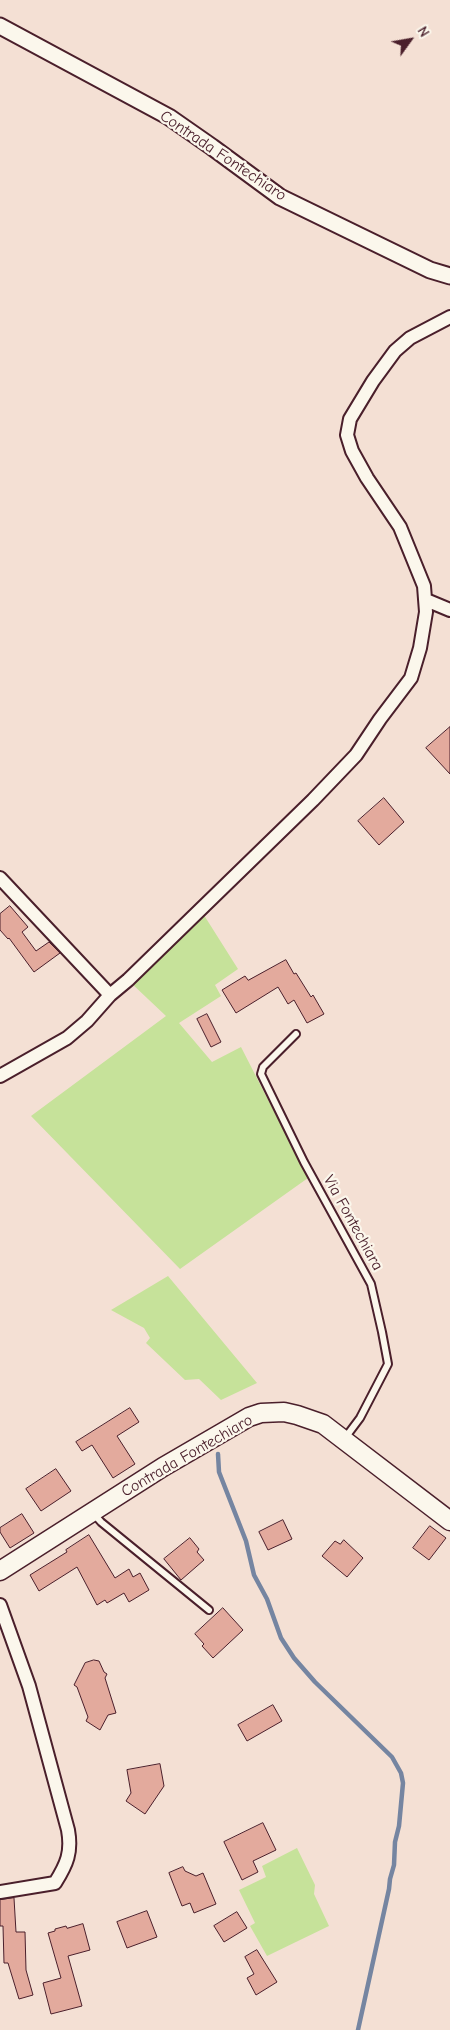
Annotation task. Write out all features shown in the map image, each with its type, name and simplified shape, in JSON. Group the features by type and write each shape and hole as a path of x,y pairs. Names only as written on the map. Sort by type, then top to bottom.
{"main road":[{"name":"Contrada Fontechiaro","path":"0,1571 92,1512 240,1422 261,1413 284,1412 323,1424 344,1438 450,1521"}],"street":[{"name":"Contrada Fontechiaro","path":"0,26 168,118 212,147 280,197 430,270 450,276"},
{"path":"0,1076 67,1038 87,1021 110,995 135,974 313,800 356,755 411,678 420,648 426,600 424,586 400,527 367,478 352,451 347,435 350,419 373,381 395,351 410,338 450,318"},
{"path":"426,600 450,610"},
{"path":"0,878 110,995"},
{"path":"0,1605 29,1686 71,1846 63,1871 55,1883 0,1892"}],"lane":[{"name":"Via Fontechiara","path":"296,1034 263,1067 261,1074 304,1162 371,1284 388,1364 360,1418 344,1438"},
{"path":"92,1512 101,1522 209,1610"}],"green space":[{"path":"202,912 238,969 215,985 221,996 179,1023 212,1062 241,1047 308,1178 180,1269 31,1116 166,1016 130,982"},
{"path":"168,1276 257,1383 221,1400 199,1379 185,1380 146,1343 150,1338 144,1328 111,1310"},
{"path":"297,1848 315,1885 314,1894 329,1926 267,1956 250,1926 255,1923 239,1890 266,1877 262,1866"}],"building":[{"path":"450,727 450,774 426,748"},
{"path":"384,798 404,822 379,845 358,821"},
{"path":"10,906 28,927 22,932 36,951 49,942 60,953 34,972 9,938 0,930 0,914"},
{"path":"286,960 311,997 313,995 324,1014 307,1023 294,1000 288,1004 278,987 236,1013 222,990 245,976 248,980"},
{"path":"207,1014 221,1042 211,1047 197,1019"},
{"path":"130,1408 139,1422 117,1436 135,1464 113,1478 92,1445 82,1451 76,1442"},
{"path":"56,1469 71,1491 41,1511 26,1489"},
{"path":"22,1514 34,1533 10,1548 0,1532 0,1528"},
{"path":"283,1520 292,1539 268,1550 259,1532"},
{"path":"430,1526 446,1538 429,1560 413,1548"},
{"path":"89,1535 115,1578 129,1569 133,1577 140,1573 149,1590 129,1602 124,1593 107,1603 105,1600 97,1605 77,1567 39,1591 30,1575 67,1552 66,1550"},
{"path":"190,1538 199,1549 197,1552 204,1560 181,1580 164,1559"},
{"path":"344,1540 363,1558 347,1577 322,1556 335,1541 340,1544"},
{"path":"223,1608 243,1630 213,1658 202,1646 204,1644 195,1634"},
{"path":"94,1660 99,1661 104,1672 107,1674 105,1678 116,1713 108,1715 100,1730 86,1721 88,1717 77,1687 74,1685 85,1663"},
{"path":"273,1705 282,1721 247,1741 238,1725"},
{"path":"160,1764 164,1786 145,1814 126,1801 131,1793 127,1770"},
{"path":"263,1823 276,1850 253,1861 258,1872 242,1880 224,1842"},
{"path":"183,1867 185,1871 196,1876 203,1873 216,1904 194,1913 190,1903 182,1906 169,1873"},
{"path":"14,1898 16,1932 25,1932 26,1970 33,1995 19,1999 8,1963 4,1963 3,1926 0,1926 0,1900"},
{"path":"147,1911 157,1937 127,1948 117,1922"},
{"path":"237,1912 247,1928 224,1942 214,1926"},
{"path":"83,1924 90,1950 68,1956 82,2006 51,2014 43,1983 61,1978 48,1933 66,1926 67,1928"},
{"path":"257,1950 277,1982 256,1995 247,1978 254,1974 245,1957"}],"waterway":[{"path":"218,1454 219,1472 246,1541 254,1575 267,1599 281,1638 294,1658 315,1682 392,1757 401,1773 403,1783 399,1826 395,1842 394,1865 358,2030"}]}
